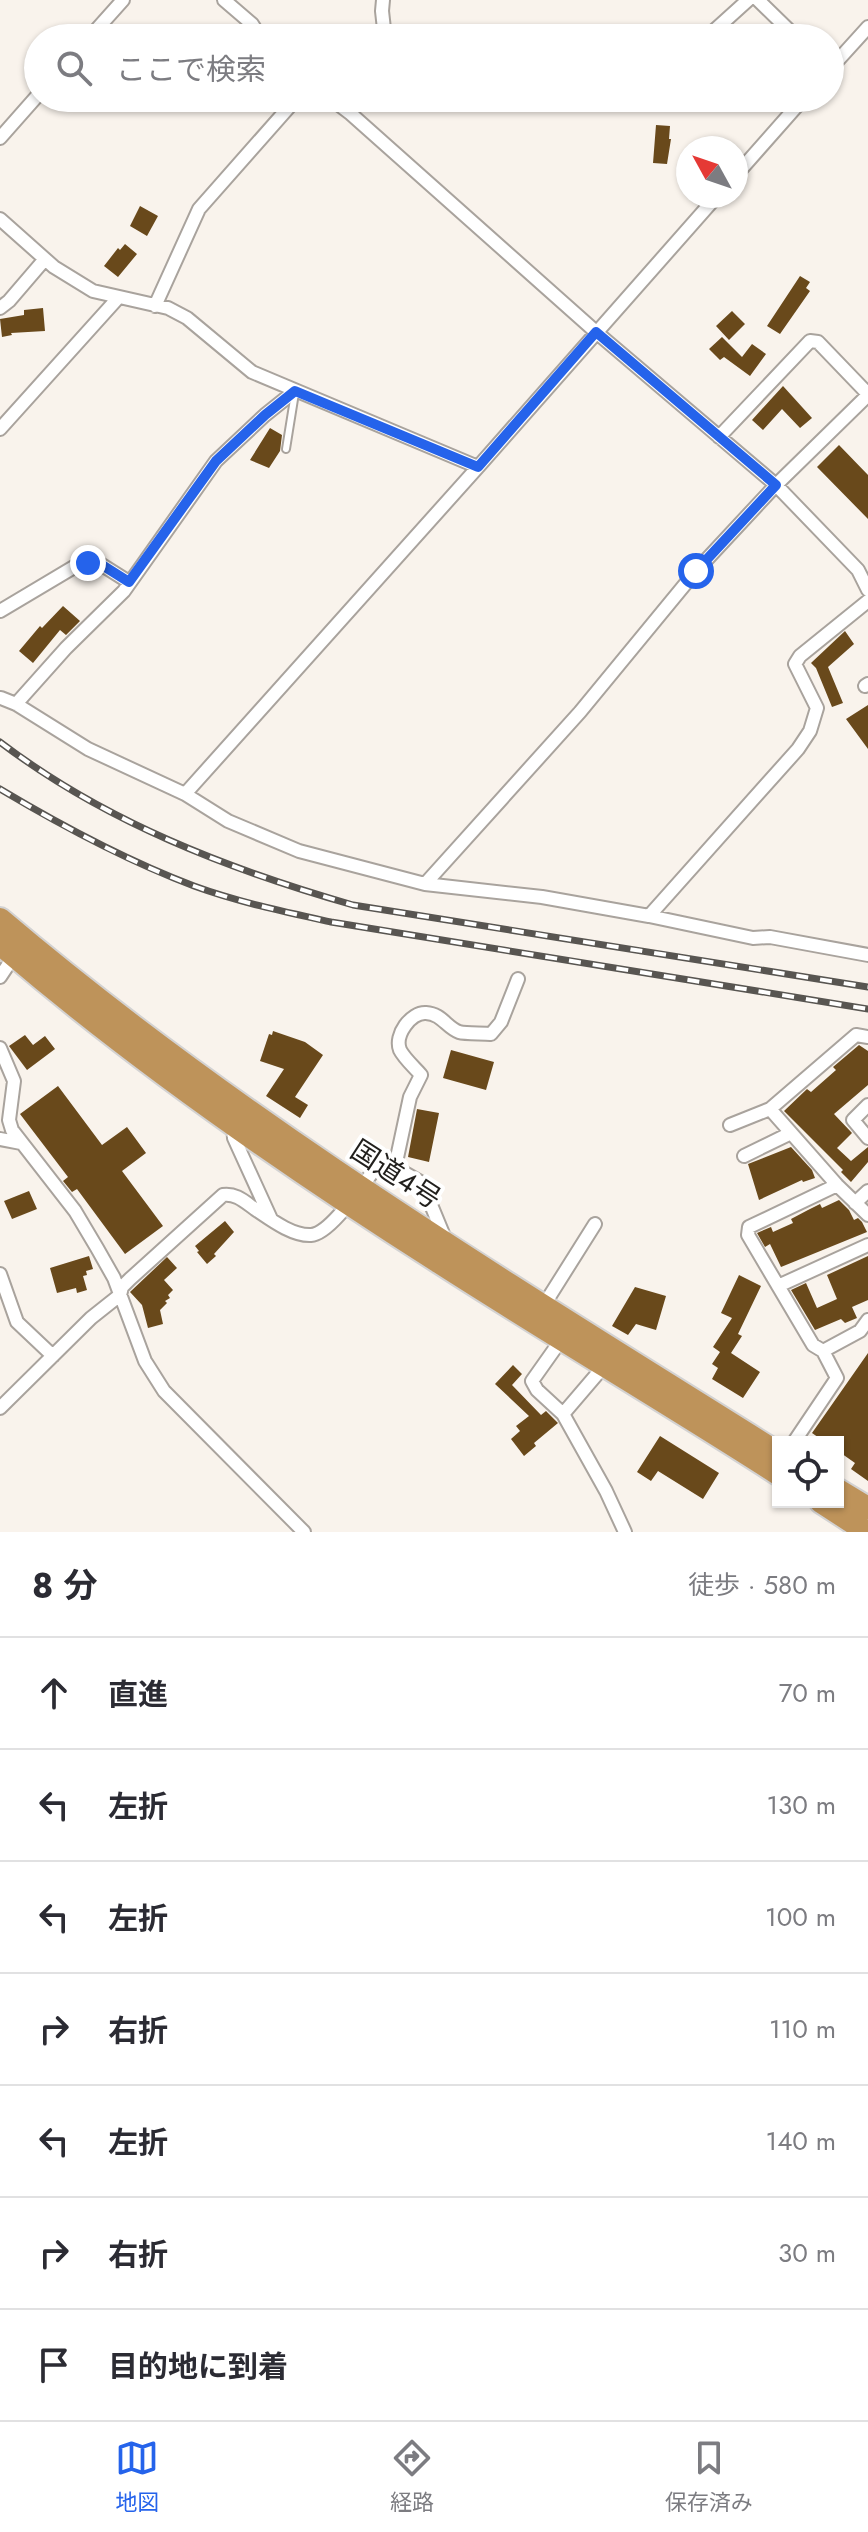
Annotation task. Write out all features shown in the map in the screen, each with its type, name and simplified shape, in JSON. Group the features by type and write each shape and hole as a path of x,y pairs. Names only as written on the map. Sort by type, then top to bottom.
{"highway":[{"name":"国道4号","path":"0,919 155,1042 281,1133 354,1195 561,1340 772,1470"},
{"name":"国道4号","path":"7,950 143,1059 233,1125 354,1195 448,1244 772,1449"},
{"path":"844,1500 858,1524"},
{"path":"831,1508 858,1524"}],"street":[{"path":"102,24 123,0"},
{"path":"224,0 252,24"},
{"path":"383,0 383,24"},
{"path":"721,24 748,0"},
{"path":"758,0 783,24"},
{"path":"844,54 868,27"},
{"path":"0,138 24,111"},
{"path":"155,306 199,209 285,112"},
{"path":"348,112 596,332 776,485 858,570 868,590"},
{"path":"748,161 792,112"},
{"path":"185,794 706,208"},
{"path":"0,219 45,259 82,285 118,298 168,308 187,318 242,365 295,391 478,467"},
{"path":"0,308 45,259"},
{"path":"0,429 118,298"},
{"path":"425,884 580,712 669,601 776,485 868,394 818,342 810,341 719,437"},
{"path":"16,704 66,648 111,606 216,461 295,391"},
{"path":"0,611 79,564 102,565 129,582"},
{"path":"649,916 798,749 810,731 817,708 795,664 800,656 868,601"},
{"path":"1,698 16,704 88,749 185,794 228,821 299,851 425,884 542,897 753,938 770,937 868,955"},
{"path":"0,977 7,950"},
{"path":"395,1167 410,1097 421,1075 399,1048 404,1027 413,1016 423,1012 439,1016 459,1032 491,1034 501,1022 518,979"},
{"path":"730,1125 770,1109 856,1035 868,1037"},
{"path":"0,1048 14,1081 9,1120 12,1130 75,1211 114,1278 145,1361 164,1391 304,1532"},
{"path":"868,1105 853,1120 868,1138"},
{"path":"770,1109 868,1215"},
{"path":"233,1125 234,1138 271,1219"},
{"path":"744,1156 791,1133"},
{"path":"0,1139 21,1143"},
{"path":"0,1408 219,1196 234,1195 295,1232 313,1235 328,1227 382,1160 422,1183 448,1244"},
{"path":"798,1436 837,1378 823,1351 813,1345 748,1235 749,1227 837,1185"},
{"path":"855,1203 868,1191"},
{"path":"544,1305 595,1224"},
{"path":"778,1286 868,1245"},
{"path":"0,1274 17,1322 53,1356"},
{"path":"823,1351 860,1331 868,1320"},
{"path":"561,1340 532,1381 537,1390 563,1414 625,1532"},
{"path":"563,1414 604,1366"}],"lane":[{"path":"286,449 295,391"}],"building":[{"path":"656,125 670,126 667,164 653,163"},
{"path":"140,206 158,216 147,236 130,226"},
{"path":"125,244 137,254 118,277 104,266"},
{"path":"800,276 810,282 806,288 810,291 780,334 767,326"},
{"path":"43,308 45,331 11,333 2,337 0,319 24,315 24,310"},
{"path":"732,311 745,324 729,340 716,326"},
{"path":"722,337 742,357 752,344 766,354 750,376 724,357 720,360 709,349"},
{"path":"783,386 812,418 800,428 782,409 763,430 752,420"},
{"path":"270,428 282,435 280,451 269,468 250,460"},
{"path":"839,445 868,475 868,519 817,467"},
{"path":"63,606 80,621 66,635 60,630 33,663 19,651 40,626 42,628"},
{"path":"845,631 854,644 828,667 843,703 832,707 811,663"},
{"path":"868,705 868,749 846,719"},
{"path":"273,1031 305,1042 323,1055 295,1097 308,1105 300,1118 266,1096 284,1069 260,1061 269,1034 272,1035"},
{"path":"25,1035 33,1045 45,1036 55,1049 27,1070 9,1046"},
{"path":"859,1045 868,1051 868,1085 834,1114 852,1133 837,1148 851,1161 868,1147 868,1162 851,1182 841,1172 843,1170 784,1111 807,1089 811,1092 836,1070 833,1067"},
{"path":"451,1050 494,1062 486,1090 443,1078"},
{"path":"58,1086 102,1145 127,1127 146,1153 122,1171 163,1226 125,1254 77,1189 72,1192 63,1181 68,1177 20,1114"},
{"path":"417,1109 439,1113 429,1162 408,1157"},
{"path":"791,1147 812,1170 815,1178 802,1180 759,1200 748,1164"},
{"path":"29,1191 37,1209 12,1219 4,1201"},
{"path":"839,1200 854,1220 858,1218 862,1222 867,1232 781,1267 770,1244 765,1247 757,1233 771,1227 773,1232 793,1223 791,1219 820,1204 822,1208"},
{"path":"225,1221 234,1232 207,1264 195,1246"},
{"path":"89,1256 93,1269 83,1276 87,1290 77,1293 76,1288 57,1293 50,1268"},
{"path":"868,1256 868,1300 852,1307 857,1318 845,1323 841,1319 815,1330 791,1290 806,1283 817,1308 837,1299 827,1275"},
{"path":"167,1257 177,1268 164,1280 173,1290 160,1310 163,1324 148,1328 142,1305 130,1292"},
{"path":"739,1275 761,1286 738,1334 742,1336 731,1353 760,1372 743,1398 712,1379 718,1368 712,1364 720,1352 713,1347 732,1318 721,1313"},
{"path":"635,1287 666,1296 656,1330 636,1324 628,1335 612,1326"},
{"path":"868,1353 868,1481 851,1469 855,1463 844,1455 844,1436 816,1436 812,1433"},
{"path":"513,1365 522,1374 512,1385 541,1415 546,1411 558,1423 524,1456 511,1439 520,1431 516,1426 529,1416 495,1384"},
{"path":"660,1436 719,1473 703,1499 658,1471 651,1481 637,1472"}],"railway":[{"path":"0,742 82,796 169,840 260,876 353,905 868,987"},
{"path":"0,789 70,829 143,865 194,886 262,906 331,922 868,1009"}],"route":[{"path":"88,563 102,565 129,582 216,461 295,391 478,467 596,332 776,485 696,571"}]}
